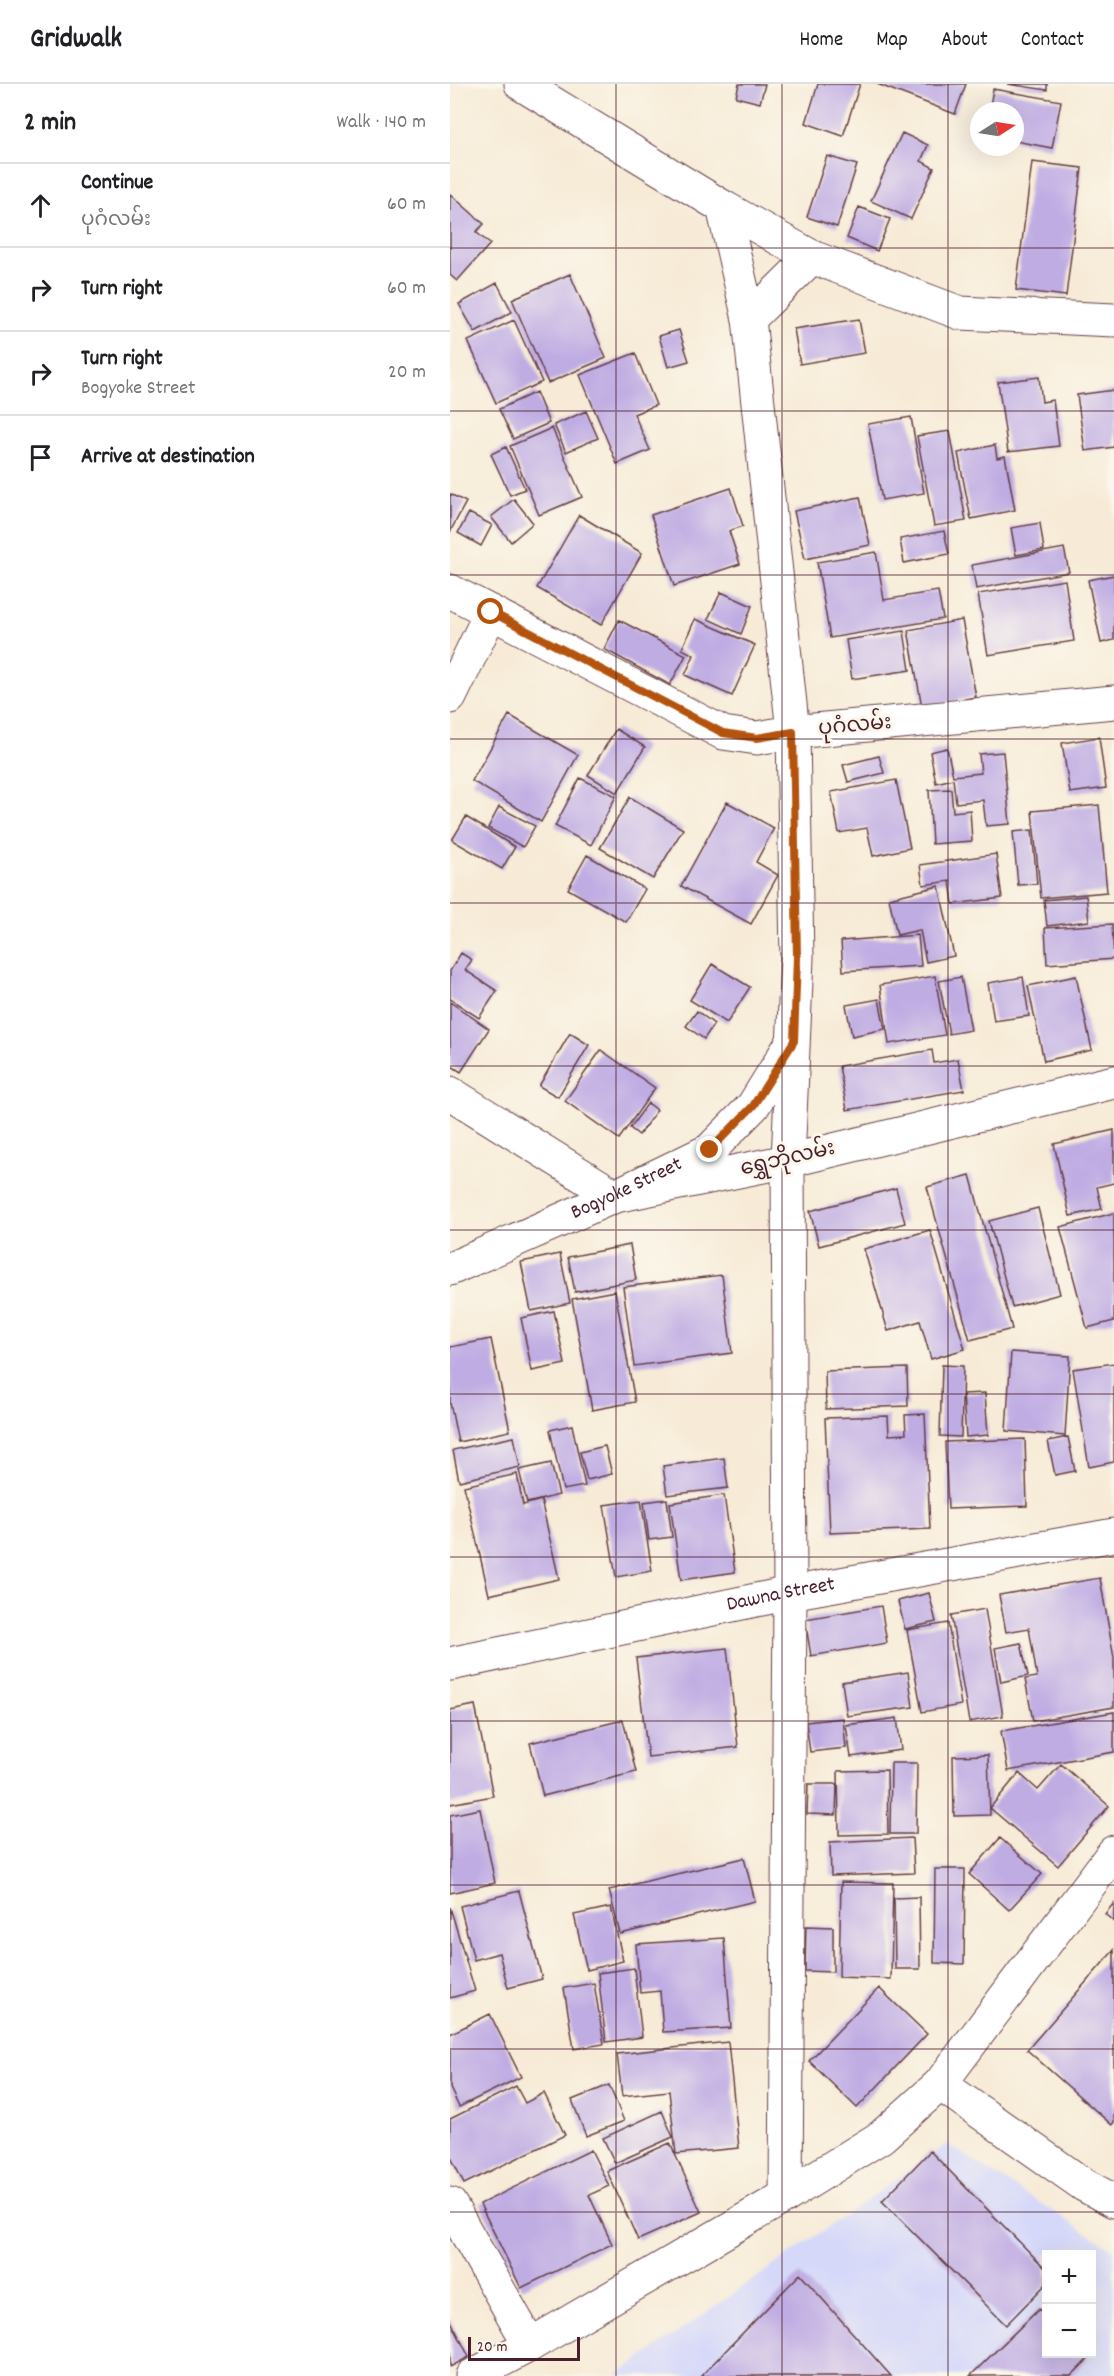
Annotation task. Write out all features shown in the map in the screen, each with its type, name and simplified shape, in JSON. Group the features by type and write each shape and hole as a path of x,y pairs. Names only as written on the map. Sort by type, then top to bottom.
{"street":[{"path":"521,84 723,207 812,257 960,313 1114,320"},
{"path":"723,207 748,319 793,732 797,958 788,1161 790,1593 786,2196"},
{"path":"748,319 812,257"},
{"name":"ပုဂံလမ်း","path":"450,591 723,733 757,738 793,732 1114,702"},
{"path":"450,697 491,612"},
{"name":"Bogyoke Street","path":"450,1269 615,1196 710,1150 753,1106 794,1041"},
{"name":"ရွှေဘိုလမ်း","path":"615,1196 788,1161 1114,1082"},
{"path":"450,1093 615,1196"},
{"name":"Dawna Street","path":"450,1664 790,1593 1114,1535"},
{"path":"472,2376 786,2196 881,2137 940,2084 1114,1852"},
{"path":"940,2084 1084,2185 1114,2201"},
{"path":"450,2204 530,2344"}],"shaded area":[{"path":"947,2144 1114,2250 1114,2376 616,2376"}],"building":[{"path":"739,84 765,84 760,103 736,97"},
{"path":"818,84 860,84 843,136 806,123"},
{"path":"877,84 966,84 955,114"},
{"path":"1007,84 1047,84 1047,90"},
{"path":"993,89 1061,101 1052,148 1024,143 1024,102 991,102"},
{"path":"902,133 928,145 921,161 934,168 911,219 871,201"},
{"path":"827,156 857,165 837,227 807,217"},
{"path":"1032,162 1082,168 1066,296 1016,290"},
{"path":"450,194 484,224 476,232 490,244 457,281 450,275"},
{"path":"859,207 890,219 877,251 847,238"},
{"path":"570,274 606,358 548,383 512,299"},
{"path":"497,283 512,312 475,332 459,304"},
{"path":"859,319 865,353 800,364 794,329"},
{"path":"514,320 542,382 496,403 468,341"},
{"path":"679,330 689,361 668,367 659,336"},
{"path":"635,353 656,405 634,414 650,450 617,464 580,375"},
{"path":"1039,377 1042,402 1053,400 1059,446 1008,452 998,382"},
{"path":"1114,390 1114,447 1085,451 1077,395"},
{"path":"536,392 549,423 513,439 499,409"},
{"path":"586,411 598,438 566,452 554,425"},
{"path":"911,417 924,493 882,500 868,424"},
{"path":"552,428 582,497 539,515 510,446"},
{"path":"950,431 966,521 934,526 917,436"},
{"path":"995,445 997,458 1005,456 1015,510 971,519 958,453"},
{"path":"506,447 525,489 510,495 491,454"},
{"path":"731,488 743,526 729,531 740,564 674,586 651,515"},
{"path":"450,494 466,502 450,532"},
{"path":"860,497 870,545 805,559 794,511"},
{"path":"514,499 533,523 511,542 491,517"},
{"path":"469,513 492,525 481,546 458,533"},
{"path":"579,515 642,553 601,625 537,588"},
{"path":"1040,523 1044,550 1016,555 1011,528"},
{"path":"944,531 949,554 904,563 900,539"},
{"path":"1064,548 1069,572 976,589 972,565"},
{"path":"876,552 884,600 938,591 943,619 830,638 817,562"},
{"path":"1114,575 1114,640 1101,643 1088,580"},
{"path":"1065,580 1074,641 988,655 978,594"},
{"path":"721,592 752,606 741,634 708,619"},
{"path":"695,619 755,645 732,696 685,675 694,655 682,649"},
{"path":"619,620 686,655 670,685 604,649"},
{"path":"962,620 976,697 922,707 908,630"},
{"path":"904,631 910,670 852,679 846,640"},
{"path":"509,715 578,755 541,822 472,781"},
{"path":"616,729 645,747 617,793 588,775"},
{"path":"1099,737 1106,788 1070,793 1062,743"},
{"path":"947,748 953,776 981,773 979,754 1003,752 1010,824 986,826 983,800 956,803 953,779 936,783 930,752"},
{"path":"879,756 884,773 848,782 843,765"},
{"path":"580,778 616,796 591,845 555,826"},
{"path":"896,780 910,848 873,856 867,828 839,833 831,792"},
{"path":"951,789 953,812 970,810 972,841 932,844 929,790"},
{"path":"630,797 683,829 653,879 600,848"},
{"path":"727,802 774,828 756,862 778,875 751,924 681,886"},
{"path":"1099,805 1107,892 1041,898 1032,811"},
{"path":"499,807 535,826 523,847 488,828"},
{"path":"466,817 515,847 502,869 452,840"},
{"path":"1032,830 1037,884 1018,885 1013,832"},
{"path":"996,854 1002,898 953,904 950,881 923,885 920,865"},
{"path":"587,855 645,889 626,922 568,889"},
{"path":"939,886 954,956 926,962 920,930 897,935 889,898"},
{"path":"1086,896 1089,921 1047,926 1044,900"},
{"path":"1112,924 1114,959 1047,964 1045,928"},
{"path":"918,935 921,966 843,971 841,941"},
{"path":"461,953 472,960 465,970 497,991 479,1018 450,999 450,971"},
{"path":"712,964 750,987 727,1023 690,1000"},
{"path":"935,976 945,1035 889,1044 880,985"},
{"path":"1076,976 1092,1050 1044,1061 1028,986"},
{"path":"961,977 971,1030 949,1034 939,981"},
{"path":"1023,977 1029,1016 994,1021 988,983"},
{"path":"879,999 885,1029 852,1036 846,1005"},
{"path":"450,1002 489,1029 461,1072 450,1065"},
{"path":"697,1011 714,1024 704,1039 686,1026"},
{"path":"570,1033 589,1045 558,1097 539,1086"},
{"path":"601,1050 655,1088 619,1139 565,1101"},
{"path":"932,1050 934,1063 958,1059 964,1090 847,1110 839,1066"},
{"path":"648,1103 657,1110 639,1135 630,1128"},
{"path":"1114,1130 1114,1183 1097,1187 1102,1209 1070,1216 1054,1144"},
{"path":"970,1175 1012,1329 970,1340 927,1187"},
{"path":"896,1188 905,1223 819,1246 810,1211"},
{"path":"1038,1208 1060,1294 1012,1307 989,1221"},
{"path":"1114,1213 1114,1321 1087,1328 1060,1227"},
{"path":"930,1230 965,1349 931,1359 920,1321 888,1331 864,1249"},
{"path":"630,1245 636,1280 575,1292 568,1257"},
{"path":"560,1254 570,1303 531,1311 521,1262"},
{"path":"722,1275 732,1353 634,1366 623,1287"},
{"path":"615,1291 635,1402 592,1410 572,1299"},
{"path":"554,1311 565,1364 532,1371 521,1318"},
{"path":"491,1339 510,1431 458,1442 450,1403 450,1347"},
{"path":"1011,1352 1070,1356 1065,1436 1006,1431"},
{"path":"1114,1363 1114,1462 1089,1467 1073,1369"},
{"path":"942,1365 963,1366 961,1437 940,1436"},
{"path":"907,1368 908,1406 826,1409 825,1371"},
{"path":"985,1393 988,1435 966,1437 963,1394"},
{"path":"925,1414 930,1529 830,1533 825,1418 888,1416 889,1435 906,1434 905,1415"},
{"path":"572,1425 585,1486 563,1490 550,1430"},
{"path":"514,1437 520,1467 459,1481 453,1450"},
{"path":"1068,1437 1075,1471 1055,1475 1048,1441"},
{"path":"1025,1439 1027,1506 948,1509 945,1442"},
{"path":"605,1446 612,1474 587,1480 580,1452"},
{"path":"724,1458 728,1488 667,1495 663,1466"},
{"path":"551,1463 559,1495 527,1503 519,1470"},
{"path":"517,1474 523,1505 541,1500 559,1579 489,1595 464,1486"},
{"path":"724,1495 735,1572 681,1580 670,1503"},
{"path":"667,1499 672,1537 649,1540 644,1502"},
{"path":"641,1500 652,1571 616,1577 604,1505"},
{"path":"1100,1578 1114,1658 1114,1707 1033,1721 1025,1679 1037,1677 1029,1628 1006,1632 999,1595"},
{"path":"929,1593 936,1622 905,1629 898,1601"},
{"path":"881,1606 887,1643 811,1656 805,1619"},
{"path":"985,1609 1003,1716 969,1722 951,1615"},
{"path":"948,1623 961,1705 922,1712 907,1630"},
{"path":"1021,1643 1028,1676 1001,1682 995,1648"},
{"path":"727,1648 738,1747 648,1757 636,1658"},
{"path":"908,1672 913,1707 847,1716 842,1682"},
{"path":"475,1705 493,1796 450,1804 450,1710"},
{"path":"1114,1712 1114,1752 1008,1771 1001,1731"},
{"path":"843,1718 846,1748 810,1752 806,1722"},
{"path":"897,1718 901,1750 851,1757 846,1725"},
{"path":"623,1720 636,1772 543,1796 530,1743"},
{"path":"988,1755 990,1815 954,1816 953,1756"},
{"path":"891,1763 917,1763 916,1834 890,1834"},
{"path":"1061,1764 1109,1806 1058,1866 990,1808 1019,1773 1038,1790"},
{"path":"887,1770 888,1834 839,1835 838,1771"},
{"path":"808,1784 837,1784 836,1815 807,1814"},
{"path":"480,1809 495,1883 450,1893 450,1815"},
{"path":"912,1838 914,1873 831,1876 830,1842"},
{"path":"1000,1838 1042,1874 1009,1910 969,1874"},
{"path":"744,1858 755,1901 620,1934 609,1890"},
{"path":"935,1869 965,1869 964,1964 934,1963"},
{"path":"841,1882 893,1883 891,1979 839,1977"},
{"path":"519,1891 542,1979 508,1988 499,1953 474,1960 460,1906"},
{"path":"919,1897 920,1969 895,1969 894,1898"},
{"path":"1114,1903 1114,1922 1105,1914"},
{"path":"450,1907 475,1991 450,1998"},
{"path":"611,1907 623,1961 587,1970 574,1915"},
{"path":"806,1926 833,1927 833,1972 805,1971"},
{"path":"724,1938 731,2028 663,2032 660,1991 640,1993 636,1944"},
{"path":"1114,1950 1114,2122 1112,2125 1027,2050"},
{"path":"634,1968 642,2037 606,2042 598,1973"},
{"path":"594,1983 604,2044 574,2049 564,1988"},
{"path":"879,1988 927,2034 857,2108 809,2061"},
{"path":"490,2014 521,2077 459,2107 450,2088 450,2034"},
{"path":"728,2042 739,2148 676,2154 669,2091 622,2096 617,2054"},
{"path":"609,2085 624,2121 586,2136 572,2100"},
{"path":"516,2086 525,2103 544,2093 565,2135 464,2184 450,2155 450,2119"},
{"path":"662,2111 673,2137 615,2163 603,2138"},
{"path":"670,2143 701,2212 638,2240 607,2171"},
{"path":"591,2150 609,2186 589,2195 612,2244 521,2288 480,2204"},
{"path":"930,2151 1042,2265 1042,2288 1006,2325 882,2201"},
{"path":"800,2274 891,2376 701,2376"},
{"path":"1039,2309 1042,2312 1042,2358 1088,2359 1071,2376 970,2376"},
{"path":"450,2319 469,2357 450,2367"}],"route":[{"path":"491,612 723,733 757,738 793,732 797,958 794,1041 753,1106 710,1150"}]}
